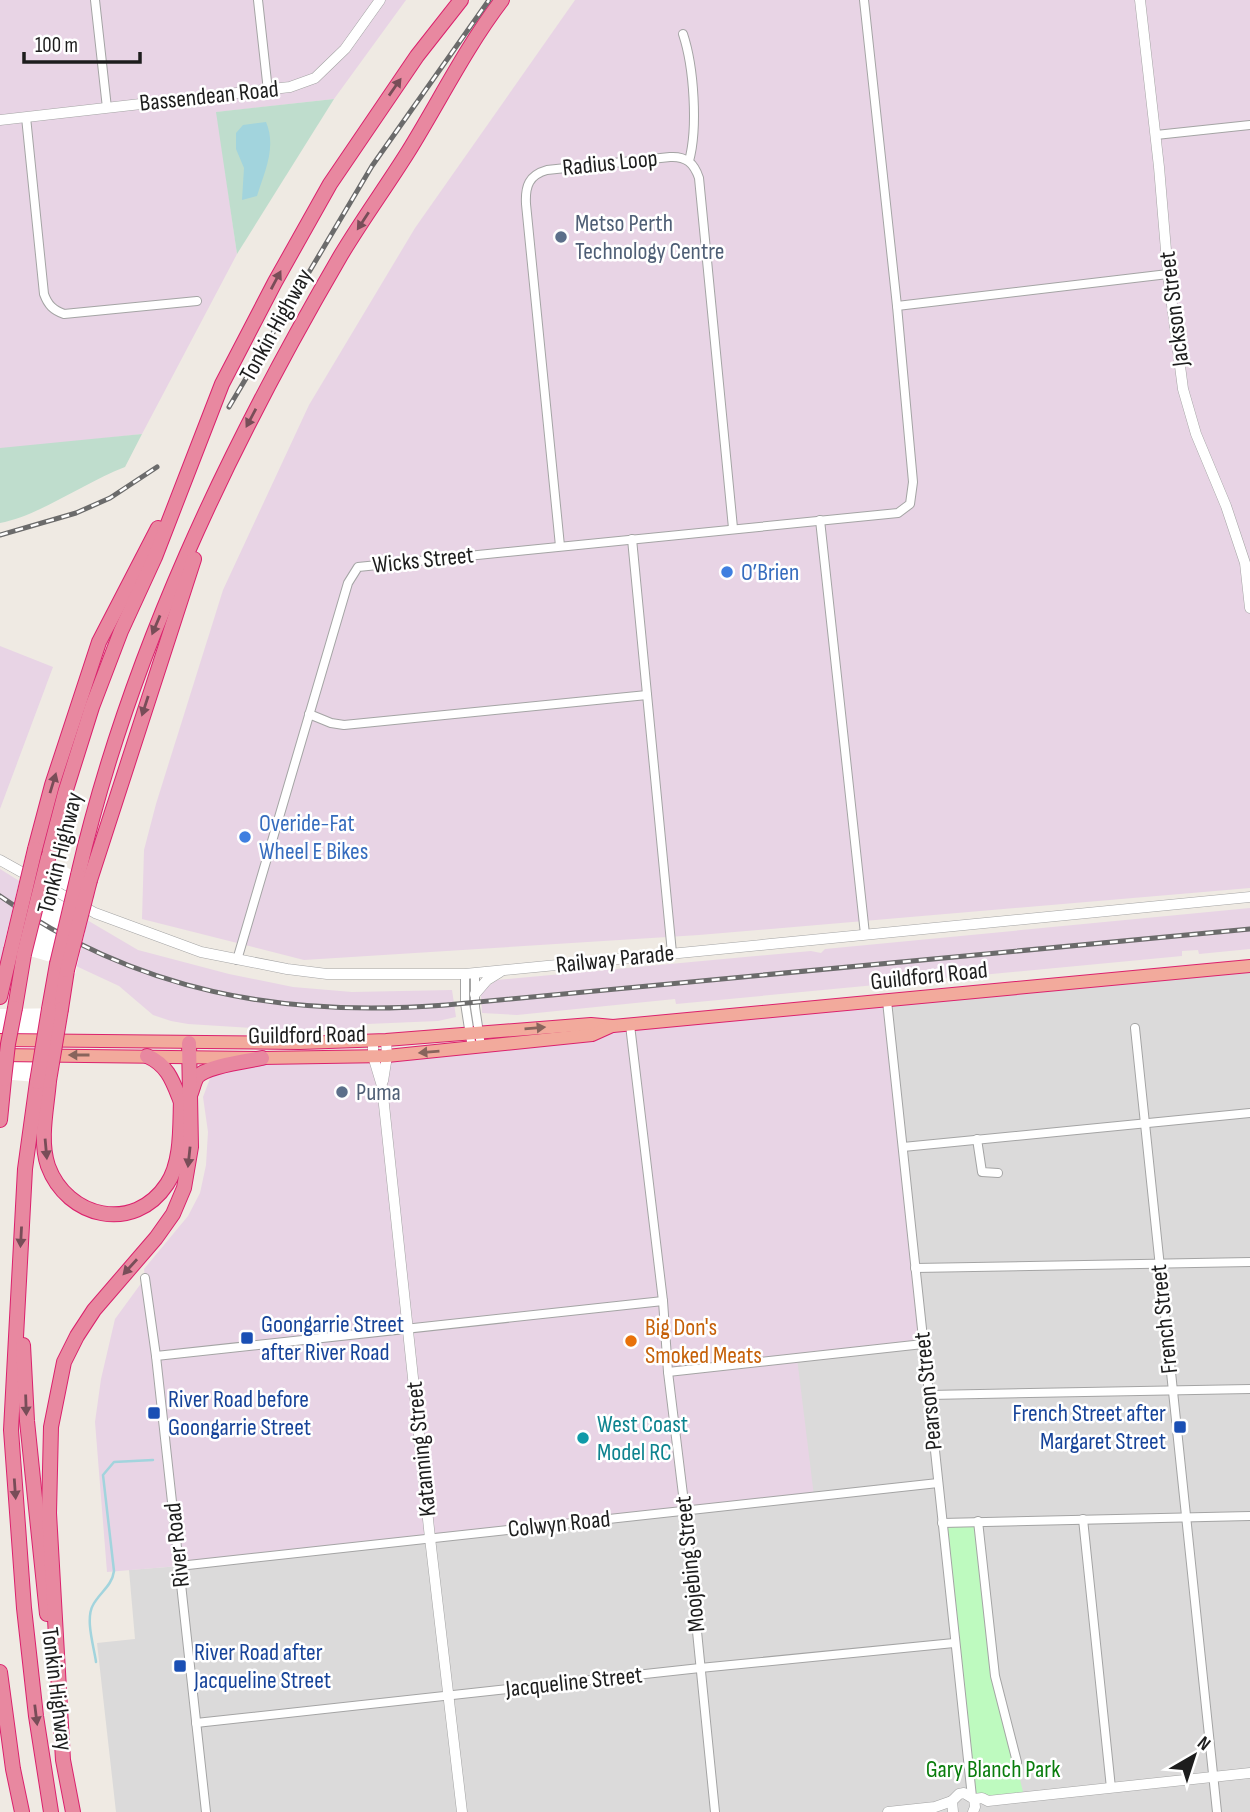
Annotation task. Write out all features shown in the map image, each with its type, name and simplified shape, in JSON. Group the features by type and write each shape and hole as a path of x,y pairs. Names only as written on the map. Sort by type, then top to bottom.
{"highway":[{"name":"Tonkin Highway","path":"0,1120 8,1044 15,1008 18,952 48,858 65,793 92,707 121,631 155,557 222,384 307,223 359,138 461,0"},
{"name":"Tonkin Highway","path":"51,1812 25,1621 11,1430 25,1169 62,967 84,877 94,804 153,633 248,423 343,252 502,0"},
{"path":"434,111 512,0"},
{"path":"0,997 18,952 35,849 52,785 99,642 188,469"},
{"name":"Guildford Road","path":"0,1055 147,1056 184,1050 379,1040 475,1040 592,1035 613,1026 1250,966"},
{"name":"Guildford Road","path":"0,1040 184,1050 262,1058 380,1056 475,1040"},
{"path":"73,1812 63,1760 61,1732 49,1476 51,1427 64,1362 77,1336 94,1310 156,1238 173,1214 184,1188 191,1147 185,1100 184,1050"},
{"path":"147,1056 160,1061 185,1100"},
{"path":"43,1081 47,1163 63,1193 76,1203 101,1214 115,1214 139,1209 167,1184 174,1170 185,1100 196,1079 209,1069 262,1058"},
{"path":"20,1264 27,1421 61,1732"},
{"path":"0,1672 13,1769 22,1812"}],"street":[{"path":"95,0 107,108"},
{"path":"258,0 268,92"},
{"name":"Bassendean Road","path":"0,120 290,88 315,78 345,49 380,0"},
{"path":"864,0 897,306 1168,274"},
{"name":"Jackson Street","path":"1140,0 1156,135 1168,274 1183,389 1196,434 1226,506 1245,563 1250,608"},
{"path":"682,34 689,59 695,133 689,161"},
{"path":"26,117 47,303 64,314 197,301"},
{"path":"1156,135 1250,125"},
{"name":"Radius Loop","path":"560,546 526,204 528,182 536,174 547,170 678,156 689,161 698,173 700,184 733,528"},
{"name":"Wicks Street","path":"237,960 348,583 358,567 898,513 910,504 913,482 897,306"},
{"path":"820,520 865,934"},
{"path":"632,539 672,953"},
{"path":"309,714 331,723 344,724 647,695"},
{"name":"Railway Parade","path":"0,860 95,913 201,952 286,969 341,975 470,973 1250,897"},
{"path":"475,994 487,980 504,970"},
{"path":"470,973 475,994 475,1040"},
{"path":"470,973 475,1040"},
{"name":"Pearson Street","path":"887,1001 972,1802"},
{"name":"Moojebing Street","path":"630,1025 663,1301 668,1372 685,1511 715,1812"},
{"name":"French Street","path":"1135,1028 1217,1812"},
{"name":"Katanning Street","path":"379,1040 430,1538 462,1812"},
{"path":"903,1147 1250,1113"},
{"path":"977,1139 982,1172 998,1173"},
{"path":"915,1268 1250,1262"},
{"name":"River Road","path":"145,1278 206,1812"},
{"path":"156,1356 663,1301"},
{"path":"668,1372 923,1344"},
{"path":"929,1395 1250,1389"},
{"name":"Colwyn Road","path":"180,1566 938,1483"},
{"path":"942,1523 1250,1516"},
{"path":"1083,1519 1111,1788"},
{"path":"978,1521 995,1676 1017,1762"},
{"name":"Jacqueline Street","path":"196,1723 954,1643"},
{"path":"888,1812 935,1807 942,1803 952,1807 959,1794 972,1802 982,1798 988,1801 1250,1773"}],"shaded area":[{"path":"0,0 406,0 334,99 217,112 237,254 142,434 6,449 0,463"},
{"path":"575,0 1250,0 1250,888 699,935 304,960 142,919 144,850 223,590 309,405 415,228"},
{"path":"0,646 53,667 0,809"},
{"path":"0,869 29,887 0,1007"},
{"path":"1250,908 1250,949 1199,954 1198,950 1182,951 1182,956 676,1004 675,999 517,1015 482,1013 483,990 497,980 811,951 821,953 825,949"},
{"path":"87,920 138,950 229,974 293,987 352,992 452,990 456,1017 438,1021 367,1024 366,1027 327,1031 171,1021 153,1015 119,986 76,966"},
{"path":"1250,966 1250,1812 116,1812 97,1643 135,1639 129,1570 180,1566 797,1358 887,1001"},
{"path":"887,1001 923,1344 797,1358 814,1496 107,1572 95,1422 101,1379 115,1319 145,1278 144,1269 188,1216 200,1193 206,1165 208,1132 203,1097 212,1073 262,1058 387,1056 613,1026"}],"green space":[{"path":"334,99 237,254 216,112"},
{"path":"142,434 125,467 46,506 0,523 0,448"},
{"name":"Gary Blanch Park","path":"978,1521 995,1676 1024,1796 974,1799 942,1523"}],"water":[{"path":"266,122 270,150 266,169 257,196 242,200 244,168 236,149 236,133 243,125"}],"pier":[{"path":"28,845 96,884 75,974 57,964 3,948"},
{"path":"68,1008 57,1080 37,1082 0,1079 0,1009"}],"waterway":[{"path":"96,1662 90,1625 91,1611 111,1581 114,1571 103,1475 114,1462 153,1460"}],"railway":[{"path":"229,407 372,166 489,0"},
{"path":"0,535 76,513 110,498 157,467"},
{"path":"0,896 52,929 104,955 158,976 269,1002 327,1007 446,1005 1250,929"}],"place":[{"name":"Metso Perth Technology Centre","path":"561,237"},
{"name":"O’Brien","path":"727,572"},
{"name":"Overide-Fat Wheel E Bikes","path":"245,837"},
{"name":"Puma","path":"342,1092"},
{"name":"Goongarrie Street after River Road","path":"247,1338"},
{"name":"Big Don's Smoked Meats","path":"631,1341"},
{"name":"River Road before Goongarrie Street","path":"154,1413"},
{"name":"French Street after Margaret Street","path":"1180,1427"},
{"name":"West Coast Model RC","path":"583,1438"},
{"name":"River Road after Jacqueline Street","path":"180,1666"}]}
